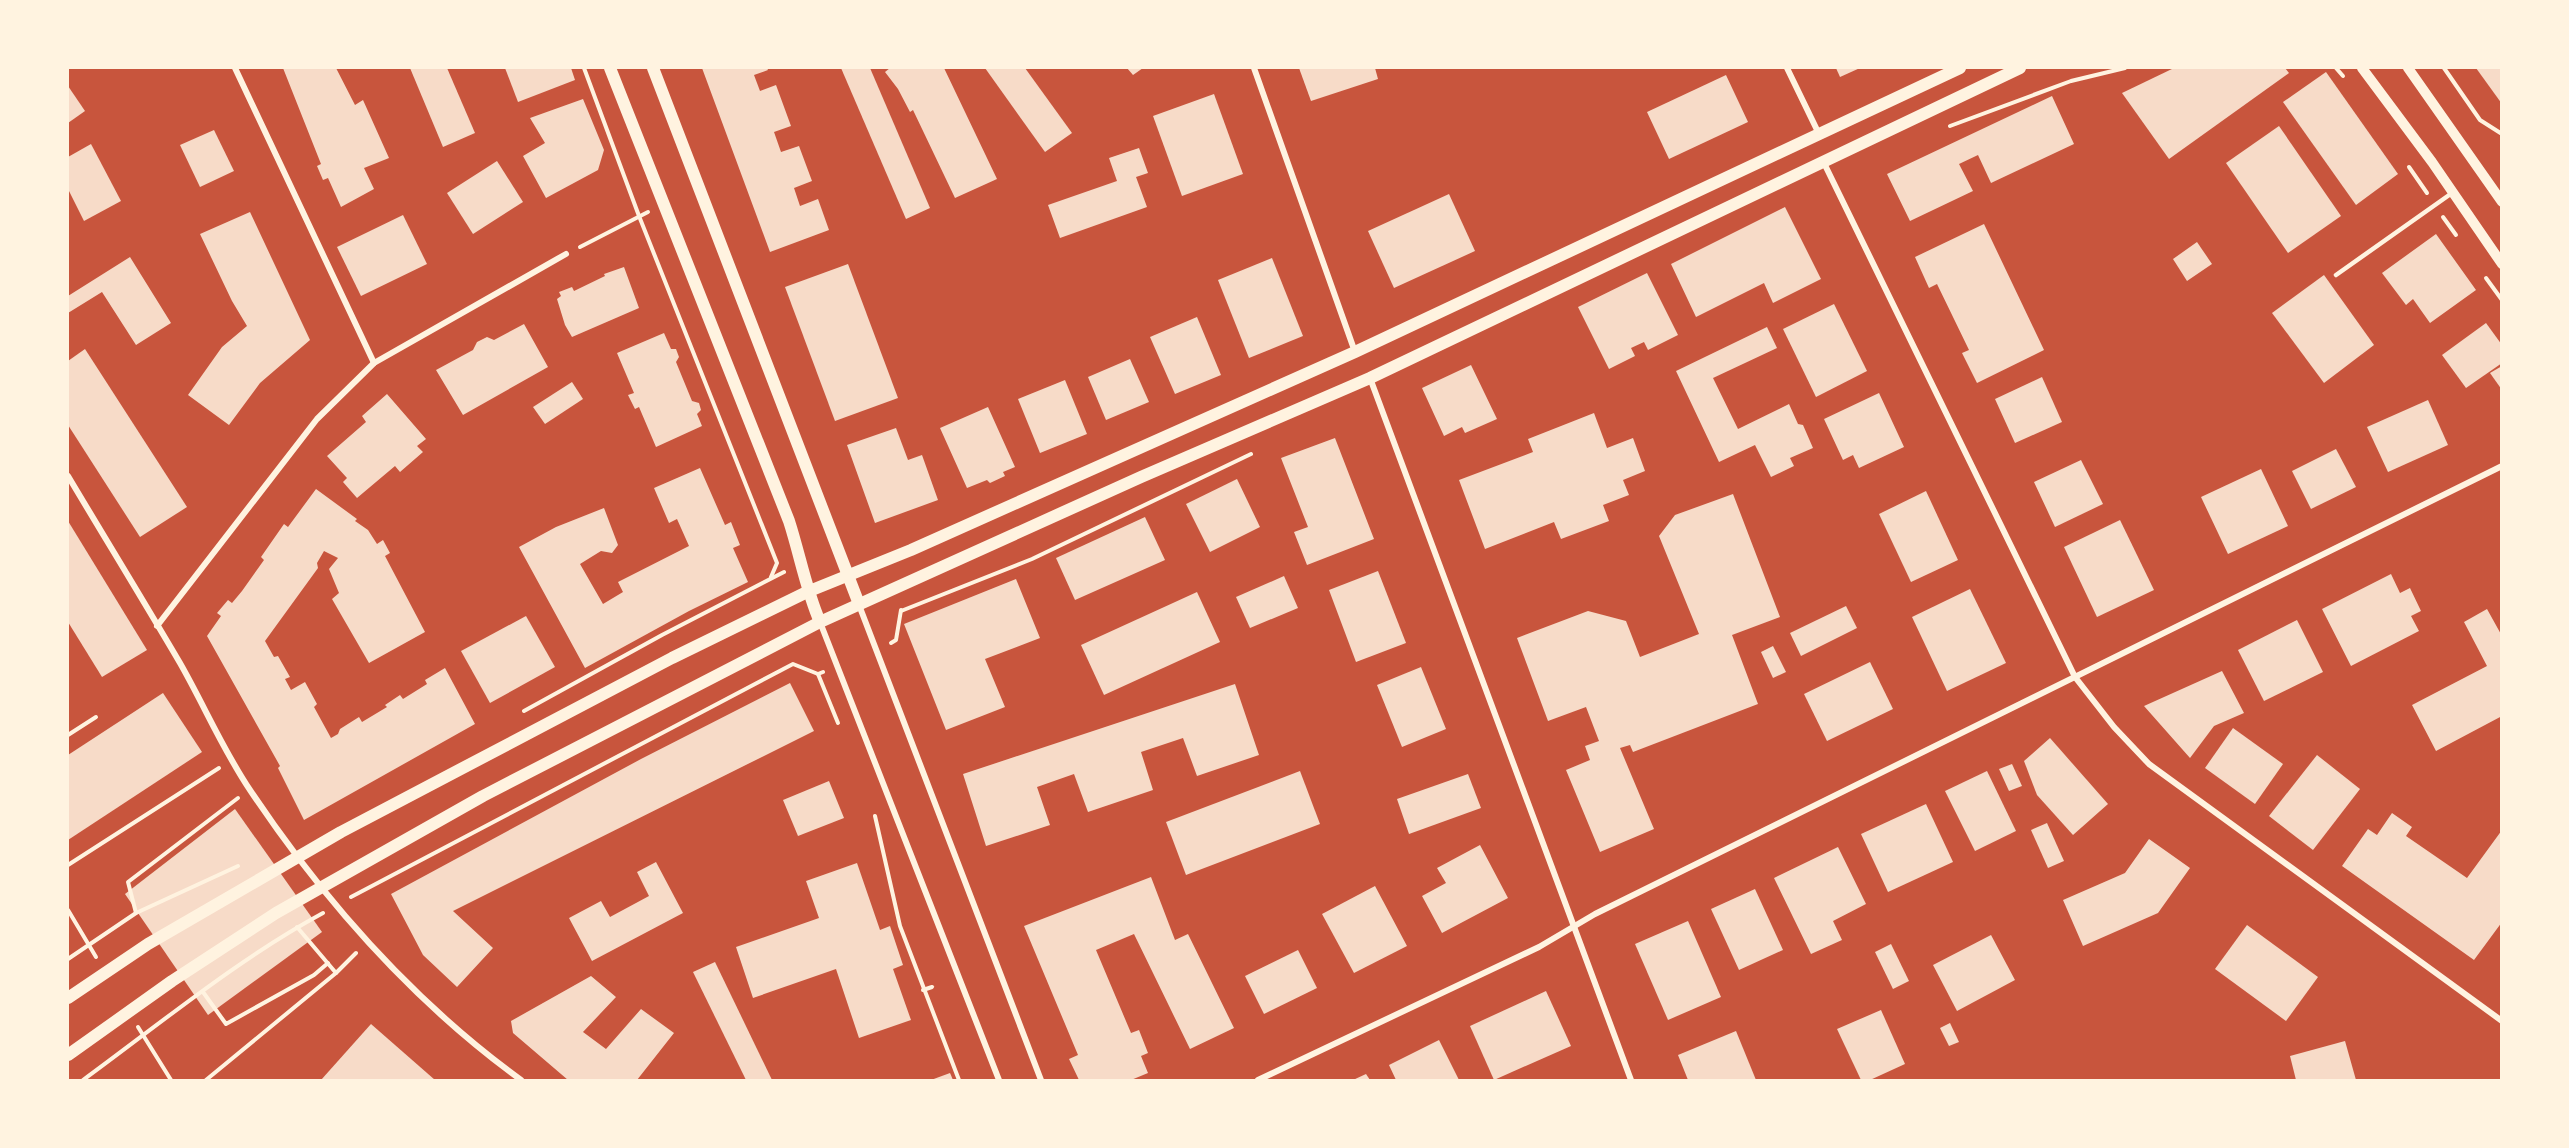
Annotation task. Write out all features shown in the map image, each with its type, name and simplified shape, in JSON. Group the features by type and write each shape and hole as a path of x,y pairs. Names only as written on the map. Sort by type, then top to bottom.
{"main road":[{"path":"610,68 789,521 803,565 807,592 820,622"},
{"path":"653,68 859,604"},
{"path":"68,998 148,944 342,832 672,658 807,592 911,550 1355,352 1960,68"},
{"path":"68,1055 198,964 276,913 483,796 820,622 1141,477 1370,378 2020,68"}],"street":[{"path":"235,68 374,363"},
{"path":"1254,68 1355,352"},
{"path":"1787,68 1819,135"},
{"path":"2362,68 2502,264"},
{"path":"2408,68 2502,202"},
{"path":"1823,161 2075,677 2114,727 2149,764 2502,1021"},
{"path":"157,626 317,419 374,363 566,254"},
{"path":"1370,378 1631,1080"},
{"path":"1258,1080 1539,947 1595,914 2502,466"},
{"path":"68,476 250,789 338,908 367,942 442,1016 521,1080"},
{"path":"859,604 875,651 1041,1080"},
{"path":"820,622 999,1080"}],"lane":[{"path":"2336,275 2452,193"}],"path":[{"path":"518,713 770,577 777,563 639,216 584,68"},
{"path":"2336,68 2349,83"},
{"path":"2444,68 2480,120 2502,134"},
{"path":"2407,165 2460,242"},
{"path":"566,254 663,206"},
{"path":"2480,269 2502,300"},
{"path":"875,651 896,640"},
{"path":"344,902 793,664 818,674 837,666"},
{"path":"818,674 840,726"},
{"path":"68,735 96,717"},
{"path":"68,865 232,760"},
{"path":"136,913 128,882 250,789"},
{"path":"874,808 900,926 959,1080"},
{"path":"68,958 136,913 248,861"},
{"path":"83,1080 203,992 297,927 325,912"},
{"path":"297,927 336,973"},
{"path":"206,1080 336,973 367,942"},
{"path":"203,992 226,1024 314,975 328,963"},
{"path":"923,990 932,987"}],"building":[{"path":"283,68 336,68 355,105 363,100 389,158 364,168 374,189 341,207 328,178 323,180 317,166 321,164"},
{"path":"410,68 447,68 475,133 443,147"},
{"path":"505,68 571,68 575,80 518,102"},
{"path":"702,68 767,68 768,70 754,75 760,91 776,85 791,126 774,132 781,152 799,146 812,181 794,188 800,206 818,199 829,230 770,252"},
{"path":"841,68 870,68 930,208 906,219"},
{"path":"890,68 944,68 997,179 955,198 913,110 910,112 898,89 885,72"},
{"path":"985,68 1025,68 1072,133 1045,152"},
{"path":"1127,68 1143,68 1133,75"},
{"path":"1299,68 1375,68 1378,79 1311,101"},
{"path":"1836,68 1860,68 1840,77"},
{"path":"2174,68 2285,68 2289,73 2169,159 2122,93"},
{"path":"2476,68 2502,68 2502,104"},
{"path":"2326,72 2398,174 2356,205 2283,102"},
{"path":"1726,75 1748,122 1669,159 1647,112"},
{"path":"68,86 85,111 68,123"},
{"path":"1214,94 1243,174 1182,196 1153,116"},
{"path":"2052,96 2074,144 1991,183 1978,155 1959,164 1973,191 1910,221 1887,174"},
{"path":"583,99 604,150 598,170 546,198 523,156 545,143 530,118"},
{"path":"2279,126 2341,216 2288,253 2226,163"},
{"path":"214,130 234,171 200,187 180,145"},
{"path":"91,144 121,201 84,221 68,189 68,157"},
{"path":"1139,148 1148,173 1136,177 1147,207 1060,238 1048,205 1117,181 1109,158"},
{"path":"497,161 523,202 473,234 447,193"},
{"path":"1449,194 1475,251 1394,288 1368,231"},
{"path":"1785,207 1821,279 1773,303 1764,283 1696,317 1671,264"},
{"path":"250,212 310,340 260,383 229,425 188,395 222,347 247,326 232,301 200,234"},
{"path":"403,215 427,264 361,296 337,247"},
{"path":"1984,224 2044,350 1977,383 1962,353 1969,350 1937,284 1929,288 1915,257"},
{"path":"2436,234 2476,290 2430,323 2413,299 2406,305 2382,273"},
{"path":"2197,242 2212,264 2187,281 2173,259"},
{"path":"130,257 171,323 136,345 102,292 68,313 68,296"},
{"path":"1272,258 1303,336 1249,358 1218,280"},
{"path":"848,264 898,398 835,421 785,287"},
{"path":"624,267 639,308 572,337 565,325 557,299 561,296 559,292 572,287 574,291 605,276 604,274"},
{"path":"1647,273 1678,335 1648,350 1644,342 1631,348 1635,356 1609,369 1578,307"},
{"path":"2324,275 2374,345 2324,383 2272,313"},
{"path":"1834,304 1867,371 1816,397 1783,329"},
{"path":"1197,317 1221,375 1175,394 1150,337"},
{"path":"2486,323 2502,345 2502,363 2466,388 2442,355"},
{"path":"524,324 548,367 463,415 436,370 473,350 477,342 487,337 494,340"},
{"path":"1767,327 1777,348 1713,378 1738,429 1789,404 1798,424 1803,425 1813,448 1790,458 1794,466 1771,477 1755,445 1719,462 1676,371"},
{"path":"664,333 671,349 676,349 679,357 676,362 692,401 699,403 701,410 697,414 702,426 656,447 639,407 635,409 628,395 634,393 617,353"},
{"path":"85,349 187,507 140,537 68,425 68,361"},
{"path":"1130,359 1149,402 1106,420 1088,377"},
{"path":"1471,365 1497,419 1465,433 1462,427 1444,436 1422,388"},
{"path":"2502,366 2502,390 2490,373"},
{"path":"2042,377 2062,422 2015,443 1995,399"},
{"path":"1065,380 1087,434 1040,453 1018,399"},
{"path":"572,382 583,399 545,424 533,407"},
{"path":"1879,393 1904,447 1859,468 1853,455 1843,460 1824,419"},
{"path":"387,394 426,439 417,446 423,452 400,472 395,466 357,498 343,482 347,478 327,456 366,422 362,416"},
{"path":"2428,400 2448,445 2388,472 2367,427"},
{"path":"988,407 1015,467 1003,472 1005,476 990,483 987,480 967,488 940,428"},
{"path":"1594,413 1607,448 1633,438 1645,471 1623,480 1629,495 1603,505 1609,521 1561,539 1554,522 1485,549 1459,480 1533,452 1528,439"},
{"path":"896,428 908,460 922,455 938,500 875,523 847,445"},
{"path":"1335,438 1374,539 1307,565 1294,532 1308,527 1281,458"},
{"path":"2336,449 2356,487 2311,509 2292,471"},
{"path":"2081,460 2103,504 2055,527 2034,482"},
{"path":"700,468 725,525 731,522 740,545 733,548 748,582 689,611 585,668 519,547 556,527 604,508 618,545 612,553 601,551 580,564 603,604 623,592 618,582 689,546 677,519 669,523 654,488"},
{"path":"2261,469 2288,526 2228,554 2201,497"},
{"path":"1237,479 1260,527 1210,552 1186,504"},
{"path":"316,489 357,519 355,521 368,530 377,544 383,540 390,553 385,556 425,632 369,663 332,599 339,593 329,569 338,558 324,551 317,563 318,568 265,641 274,657 278,656 290,677 285,679 291,690 305,682 317,704 314,707 331,738 338,734 340,729 359,717 362,722 387,707 385,705 400,695 403,699 427,684 425,680 445,668 475,724 304,820 278,768 280,766 207,636 221,616 217,613 228,600 232,603 242,591 264,560 261,557 284,524 288,527"},
{"path":"1926,491 1958,560 1911,582 1879,514"},
{"path":"1733,494 1780,617 1732,635 1758,704 1633,752 1630,745 1620,748 1654,829 1600,852 1566,770 1590,760 1585,746 1599,741 1586,707 1548,721 1517,638 1588,611 1626,621 1640,657 1699,634 1659,536 1675,515"},
{"path":"1145,517 1165,560 1075,600 1056,558"},
{"path":"2120,520 2154,590 2097,617 2064,547"},
{"path":"68,521 147,650 102,677 68,622"},
{"path":"1378,571 1406,643 1356,662 1329,590"},
{"path":"2391,574 2400,593 2410,588 2421,611 2411,616 2419,631 2351,666 2322,609"},
{"path":"1284,576 1298,608 1250,628 1236,597"},
{"path":"1016,579 1040,638 985,659 1005,707 946,730 904,624"},
{"path":"1970,589 2006,663 1947,691 1912,617"},
{"path":"1197,592 1220,642 1104,695 1081,645"},
{"path":"1846,606 1857,628 1801,656 1790,633"},
{"path":"2487,609 2502,636 2502,716 2436,751 2412,705 2487,666 2464,622"},
{"path":"526,616 555,667 490,703 461,651"},
{"path":"2297,620 2323,672 2264,701 2238,650"},
{"path":"1773,646 1786,672 1773,678 1761,652"},
{"path":"1870,662 1893,709 1827,741 1804,694"},
{"path":"1421,667 1446,729 1402,747 1377,685"},
{"path":"2222,671 2244,713 2214,726 2190,758 2144,706"},
{"path":"790,683 814,731 453,911 493,948 457,987 423,955 391,894 641,759"},
{"path":"1235,684 1259,755 1197,776 1183,738 1141,752 1153,790 1088,812 1074,774 1037,787 1050,825 986,846 963,774"},
{"path":"163,693 202,752 68,840 68,755"},
{"path":"2233,728 2283,764 2255,804 2205,768"},
{"path":"2050,738 2108,804 2073,835 2037,795 2024,761"},
{"path":"2317,755 2360,789 2313,850 2269,816"},
{"path":"2012,764 2022,786 2009,791 1999,769"},
{"path":"1300,771 1320,824 1186,875 1166,822"},
{"path":"1987,771 2016,831 1975,851 1945,791"},
{"path":"1468,774 1481,808 1409,834 1397,799"},
{"path":"829,781 844,818 798,836 783,800"},
{"path":"1926,804 1953,862 1888,892 1861,834"},
{"path":"235,809 322,932 208,1015 125,894"},
{"path":"2392,813 2412,827 2406,836 2467,878 2502,830 2502,922 2474,960 2342,866 2368,829 2377,835"},
{"path":"2047,823 2064,861 2048,868 2031,830"},
{"path":"2149,839 2190,868 2158,913 2083,946 2063,900 2125,873"},
{"path":"1480,845 1508,898 1442,933 1422,896 1446,883 1437,868"},
{"path":"1838,847 1866,904 1833,921 1842,940 1811,954 1774,878"},
{"path":"656,862 683,913 592,961 569,918 601,901 610,917 649,896 637,872"},
{"path":"857,863 880,930 890,926 903,965 893,969 911,1020 859,1038 836,969 753,998 736,947 819,918 806,881"},
{"path":"1151,877 1175,940 1188,934 1234,1028 1190,1049 1134,934 1096,950 1131,1033 1139,1030 1148,1053 1141,1056 1148,1073 1131,1080 1079,1080 1069,1059 1078,1055 1024,926"},
{"path":"1375,886 1407,946 1354,973 1322,914"},
{"path":"1755,889 1783,950 1739,970 1711,909"},
{"path":"1688,921 1721,997 1668,1020 1635,944"},
{"path":"2247,925 2318,977 2286,1021 2215,969"},
{"path":"1991,935 2015,980 1957,1011 1933,965"},
{"path":"1891,944 1909,981 1893,989 1875,952"},
{"path":"1298,950 1317,988 1264,1014 1245,976"},
{"path":"715,962 772,1080 746,1080 693,972"},
{"path":"591,976 616,997 583,1032 606,1049 641,1009 674,1033 637,1080 568,1080 513,1033 511,1021"},
{"path":"1546,991 1571,1046 1494,1080 1470,1026"},
{"path":"1881,1010 1905,1064 1870,1080 1861,1080 1837,1029"},
{"path":"1950,1023 1959,1042 1949,1046 1940,1028"},
{"path":"371,1024 435,1080 321,1080"},
{"path":"1736,1031 1756,1080 1688,1080 1678,1055"},
{"path":"1439,1040 1459,1080 1396,1080 1389,1065"},
{"path":"2345,1041 2356,1080 2296,1080 2290,1056"},
{"path":"950,1073 953,1080 931,1080"},
{"path":"1366,1074 1370,1080 1353,1080"}]}
